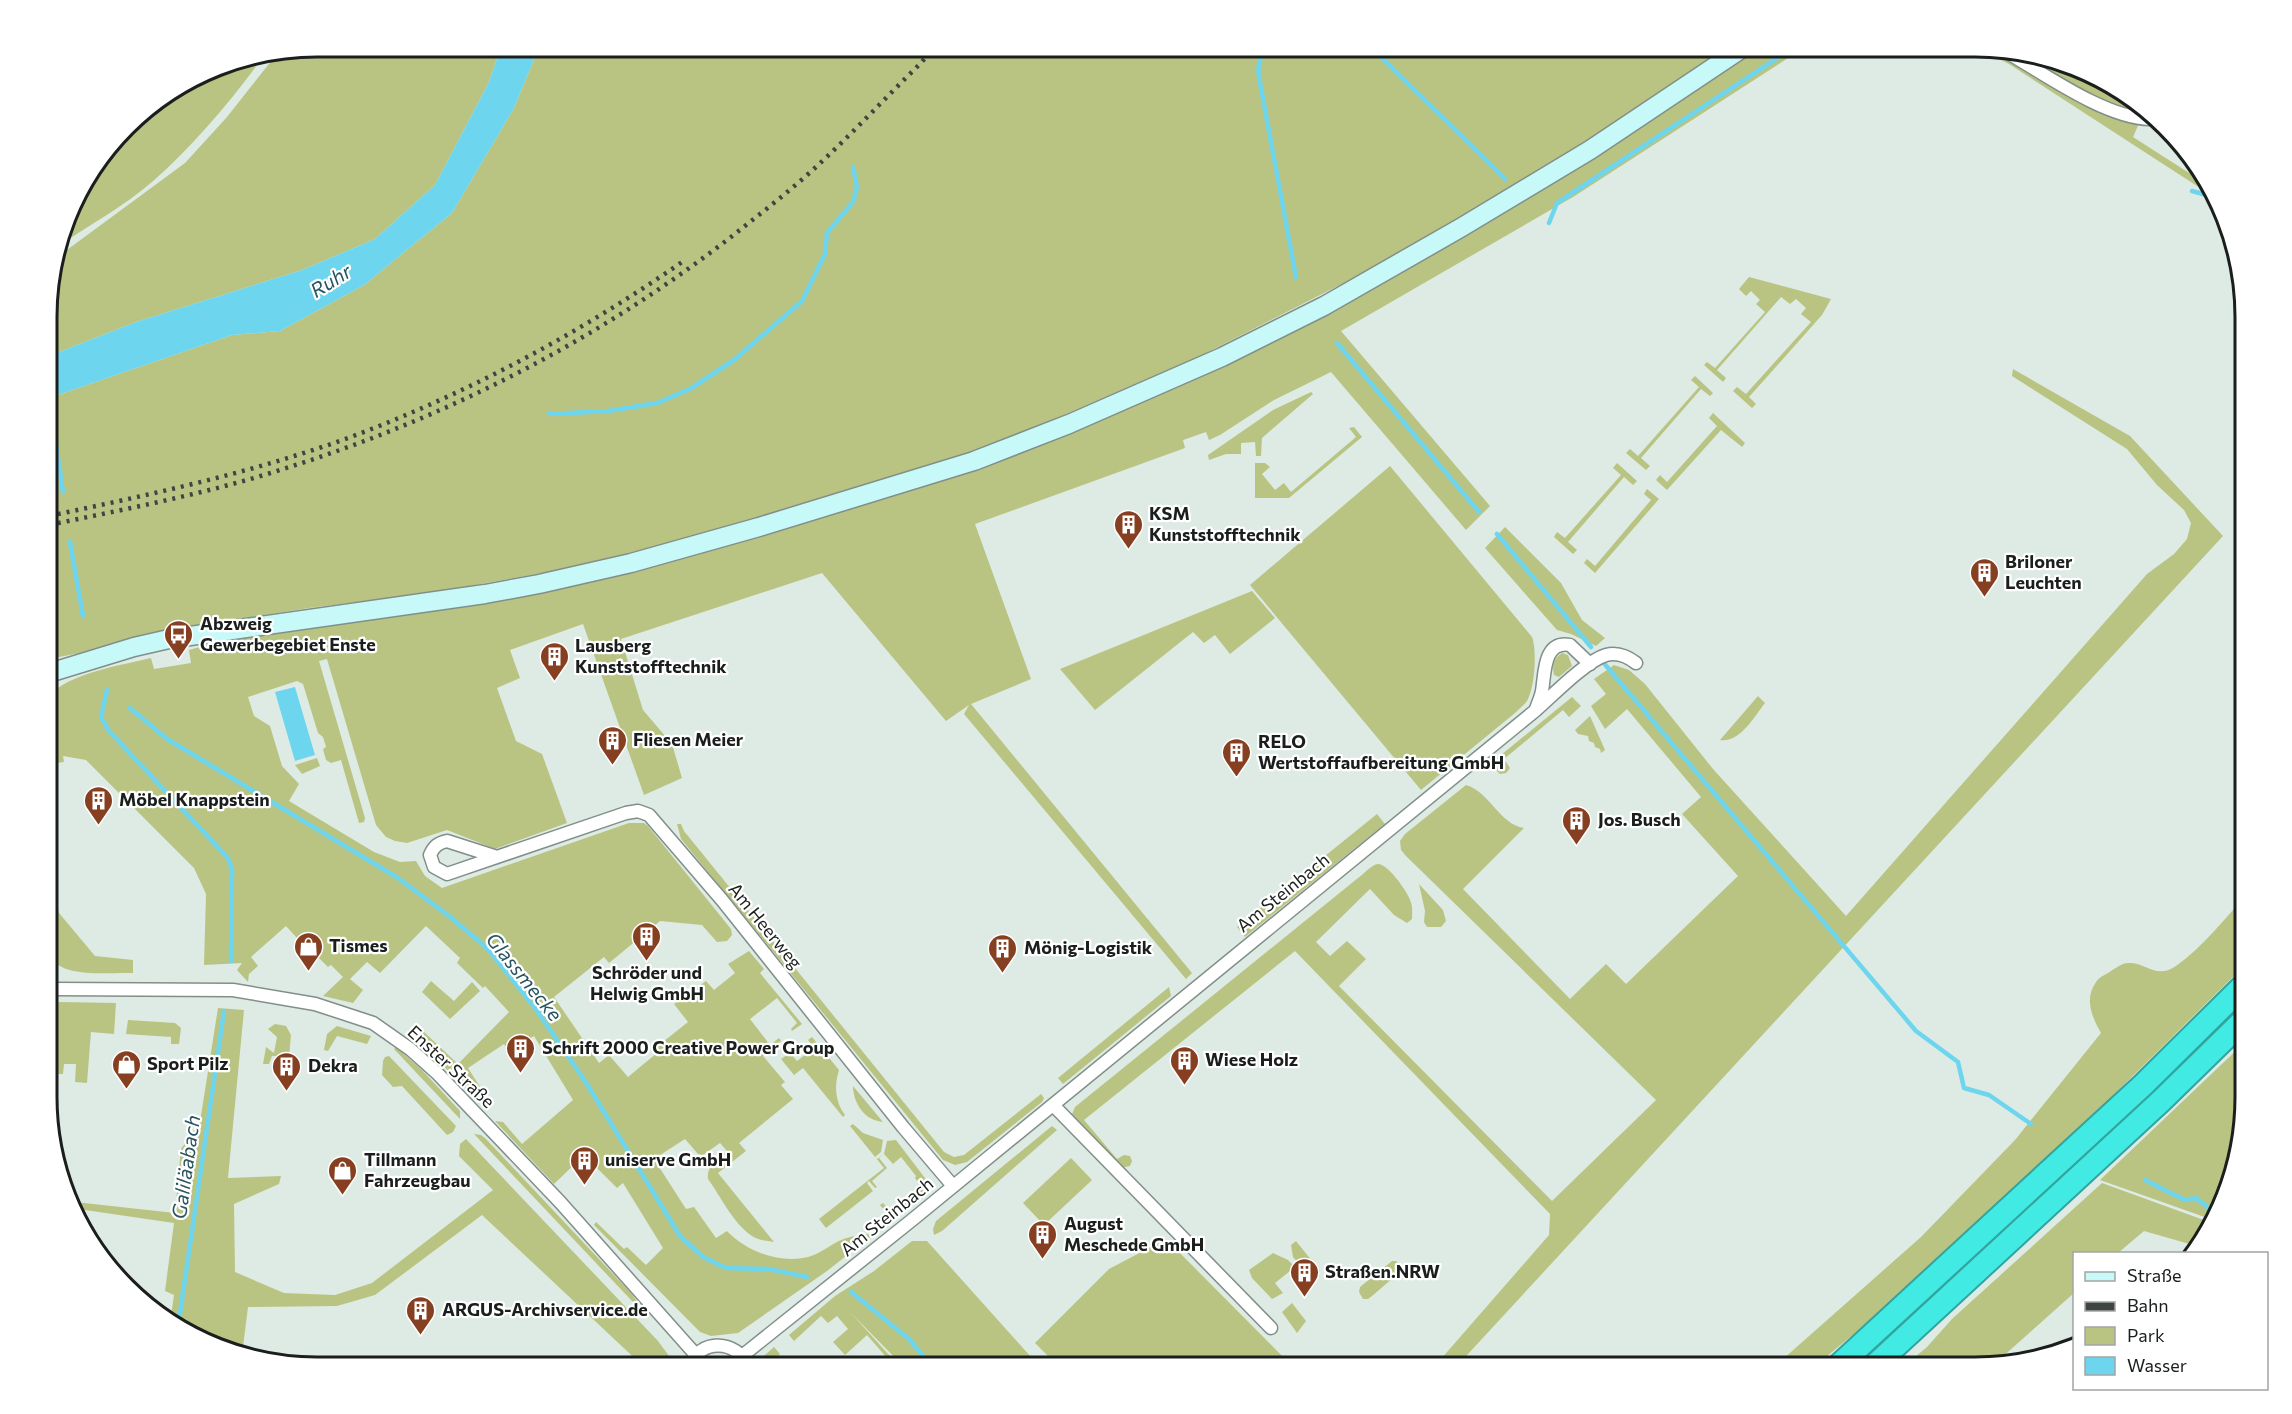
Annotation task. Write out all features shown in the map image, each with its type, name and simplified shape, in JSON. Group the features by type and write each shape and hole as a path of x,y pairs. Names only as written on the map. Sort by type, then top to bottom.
{"highway":[{"path":"1848,1357 2143,1085 2235,994"},
{"path":"1884,1357 2161,1101 2235,1028"}],"main road":[{"path":"57,671 169,639 453,599 539,584 759,527 974,461 1211,362 1324,306 1590,150 1728,57"}],"street":[{"path":"2023,61 2094,102 2128,116 2141,118"},
{"path":"1536,710 1542,690 1546,660 1553,649 1559,645 1570,645 1590,664"},
{"name":"Am Steinbach","path":"751,1357 953,1186 1590,664 1608,654 1628,657 1636,663"},
{"name":"Am Heerweg","path":"497,857 447,841 433,848 430,855 434,867 439,872 447,874 497,857 626,813 638,811 649,815 714,891 953,1186"},
{"name":"Enster Straße","path":"57,995 233,990 315,1004 373,1023 410,1049 438,1074 560,1202 696,1355"},
{"path":"1053,1105 1271,1328"},
{"path":"696,1355 711,1346 719,1345 736,1350 741,1357"}],"green space":[{"path":"317,57 498,57 489,82 435,185 375,239 302,270 136,322 57,353 59,283 66,251 185,163 227,117 271,61"},
{"path":"535,57 1718,57 1648,105 1381,264 1202,355 990,447 675,542 553,571 429,593 179,628 57,657 57,395 232,335 280,331 364,285 452,213 514,108"},
{"path":"1743,57 1790,57 1573,197 1341,331 1490,506 1466,530 1331,372 1274,400 1209,440 1206,432 1183,440 1185,448 975,524 1031,679 971,704 1192,973 1186,979 964,714 969,705 946,721 822,573 621,639 643,710 672,744 682,778 644,795 583,624 510,650 520,678 497,688 516,741 542,754 567,823 495,849 447,830 407,843 386,837 376,825 327,659 319,661 365,818 364,822 359,823 341,760 331,763 326,760 323,737 318,733 303,684 297,681 248,697 254,716 270,726 282,766 299,784 289,801 374,852 400,862 416,861 425,876 442,888 629,823 644,823 648,826 731,929 732,935 727,941 717,942 702,925 660,921 609,963 604,957 554,997 599,1063 609,1055 628,1077 657,1053 654,1049 688,1022 674,1004 706,981 714,990 735,973 728,964 749,951 764,969 760,973 802,1024 792,1031 791,1029 797,1023 777,998 750,1019 770,1045 779,1038 781,1041 763,1056 785,1082 781,1085 793,1099 739,1143 746,1151 718,1173 774,1242 757,1238 745,1231 708,1179 711,1167 727,1151 720,1143 703,1155 698,1154 685,1139 654,1159 686,1209 694,1207 716,1238 727,1231 753,1250 775,1257 797,1259 812,1256 845,1239 874,1234 827,1271 738,1333 711,1336 700,1332 594,1225 596,1222 624,1249 627,1247 646,1265 663,1248 623,1183 617,1188 584,1155 554,1184 495,1121 503,1122 522,1144 573,1100 534,1036 509,1051 504,1044 468,1068 482,1090 474,1097 417,1039 424,1032 458,1064 509,1012 485,986 483,988 457,963 460,958 426,926 380,973 367,962 350,979 363,990 353,1003 323,996 343,977 331,965 328,967 319,958 317,960 286,926 251,957 258,966 249,974 248,982 237,970 242,963 204,965 206,894 194,868 86,760 63,756 64,762 57,763 57,689 69,681 111,667 151,658 154,669 191,663 189,650 228,639 526,594 1146,398 1614,143"},
{"path":"1998,58 2026,62 2059,71 2090,84 2119,101 2141,118 2133,137 2192,175 2201,188"},
{"path":"258,64 183,153 152,182 69,239 92,187 133,133 187,92 233,71"},
{"path":"1749,277 1831,299 1822,315 1749,397 1756,404 1752,408 1733,391 1737,387 1746,394 1811,322 1801,314 1806,308 1796,299 1790,304 1781,297 1717,370 1726,378 1723,382 1704,365 1707,362 1715,368 1765,312 1756,304 1760,300 1751,291 1746,296 1739,289"},
{"path":"2013,369 2130,436 2223,536 1465,1357 1443,1357 1549,1235 1550,1214 1295,951 1084,1120 1117,1159 1124,1155 1130,1156 1132,1161 1130,1166 1121,1168 1116,1165 1072,1114 1075,1107 1371,867 1378,864 1392,873 1405,891 1412,905 1412,919 1407,923 1394,915 1370,889 1316,942 1330,956 1347,941 1366,959 1339,986 1552,1201 1656,1100 1406,856 1401,850 1400,841 1405,834 1466,785 1482,794 1508,821 1524,828 1463,889 1570,999 1606,964 1626,984 1738,876 1682,814 1701,797 1627,709 1605,729 1591,706 1606,694 1594,679 1614,665 1629,670 1645,684 1713,769 1846,916 2147,574 2174,554 2187,539 2191,523 2184,510 2157,485 2127,449 2012,376"},
{"path":"1695,376 1713,393 1710,396 1701,389 1641,458 1650,466 1646,470 1626,453 1630,449 1638,456 1699,387 1691,380"},
{"path":"1311,392 1313,394 1262,438 1261,456 1256,456 1255,442 1241,443 1241,454 1226,454 1209,460 1208,455 1273,410"},
{"path":"1713,413 1745,443 1742,447 1721,430 1667,490 1656,480 1660,475 1667,482 1717,426 1709,418"},
{"path":"1354,427 1362,437 1289,498 1255,498 1255,463 1265,463 1270,467 1262,474 1275,490 1284,483 1291,492 1356,437 1349,428"},
{"path":"1617,463 1637,481 1633,485 1624,477 1568,542 1577,550 1573,554 1554,537 1557,532 1565,538 1621,475 1613,468"},
{"path":"1390,466 1532,637 1534,643 1535,668 1526,703 1421,790 1250,585"},
{"path":"1647,489 1659,499 1595,573 1584,563 1587,559 1595,566 1651,500 1644,494"},
{"path":"1505,527 1561,583 1582,620 1605,638 1596,646 1557,630 1485,548"},
{"path":"1252,591 1275,618 1230,654 1215,635 1204,643 1193,632 1095,710 1060,669"},
{"path":"1562,653 1568,655 1572,666 1559,677 1554,675 1553,665"},
{"path":"1758,696 1765,703 1746,728 1734,737 1720,740"},
{"path":"1572,697 1581,706 1569,717 1563,710 1504,759 1510,768 1506,773 1500,774 1490,764"},
{"path":"1590,716 1605,750 1601,753 1594,743 1589,741 1588,736 1578,734 1575,730"},
{"path":"317,758 320,766 302,774 295,765"},
{"path":"1377,814 1385,824 1245,937 1237,927"},
{"path":"677,824 681,824 684,831 944,1152 954,1157 964,1155 1041,1094 1044,1098 1042,1102 967,1162 955,1165 943,1160 681,839"},
{"path":"1419,884 1443,910 1446,921 1441,927 1427,927 1424,922 1425,911"},
{"path":"57,905 59,913 95,956 133,960 133,973 88,973 66,969 57,964"},
{"path":"2235,908 2235,975 2062,1146 1885,1308 1826,1357 1785,1357 1921,1237 2015,1140 2101,1033 2092,1014 2090,1001 2092,988 2097,980 2126,963 2135,963 2157,971 2169,970 2186,959"},
{"path":"431,981 454,1001 472,982 480,991 450,1019 422,992"},
{"path":"1169,987 1171,996 1063,1084 1058,1078"},
{"path":"59,1002 116,1003 114,1034 91,1032 87,1083 75,1082 76,1064 64,1064 63,1074 57,1074 57,1004"},
{"path":"218,1008 244,1010 228,1178 281,1176 279,1184 234,1204 235,1272 284,1293 335,1295 372,1283 493,1190 459,1156 460,1144 466,1139 658,1341 669,1357 633,1357 482,1215 375,1295 337,1306 248,1307 243,1346 202,1330 172,1312 174,1295 165,1291 174,1223 83,1210 80,1203 175,1213 181,1149 200,1122"},
{"path":"128,1020 175,1023 181,1028 179,1044 171,1044 171,1037 126,1034"},
{"path":"275,1024 286,1026 291,1035 289,1057 272,1056 269,1064 263,1064 266,1047 274,1053 277,1037 268,1029"},
{"path":"337,1026 371,1036 367,1044 337,1036 328,1051 324,1050 327,1034"},
{"path":"812,1037 839,1070 836,1093 845,1115 843,1117 803,1068 794,1075 781,1059 790,1053 797,1061 814,1048 808,1040"},
{"path":"396,1047 422,1070 460,1111 460,1119 394,1049"},
{"path":"2235,1052 2235,1097 2230,1148 2221,1181 2205,1217 2100,1180"},
{"path":"389,1056 456,1126 453,1132 447,1135 402,1086 393,1087 382,1075 383,1061"},
{"path":"853,1086 883,1122 871,1118 861,1110 855,1099"},
{"path":"853,1124 863,1133 883,1140 881,1152 875,1157 850,1126"},
{"path":"1052,1126 1057,1130 942,1231 934,1235 933,1229 936,1221"},
{"path":"474,1134 486,1139 631,1293 649,1319"},
{"path":"896,1140 931,1186 897,1215 890,1217 880,1205 883,1203 890,1211 921,1186 901,1157 893,1164 884,1154 887,1141"},
{"path":"884,1154 879,1158 887,1168 872,1181 877,1187 875,1188 869,1181 867,1183 873,1191 826,1228 819,1219 884,1168 876,1158"},
{"path":"1071,1158 1092,1180 1044,1225 1023,1203"},
{"path":"2102,1183 2204,1220 2189,1244 2144,1231 2119,1252 2073,1252 2073,1294 2004,1355 1915,1357 1952,1319"},
{"path":"1166,1239 1283,1357 1049,1357 1035,1343 1109,1269"},
{"path":"912,1241 927,1241 1031,1357 894,1357 851,1313 891,1357 886,1357 867,1335 845,1355 833,1342 848,1329 837,1316 828,1323 821,1316 794,1341 789,1335 835,1296 874,1271"},
{"path":"1296,1241 1320,1271 1316,1274 1306,1272 1293,1257 1291,1245"},
{"path":"1273,1253 1288,1260 1295,1267 1275,1283 1283,1293 1272,1299 1252,1278 1249,1270"},
{"path":"1392,1261 1402,1266 1400,1272 1368,1299 1363,1299 1359,1292 1360,1287"},
{"path":"1292,1303 1306,1321 1297,1333 1282,1312"},
{"path":"774,1347 780,1354 777,1357 763,1357"}],"water":[{"name":"Ruhr","path":"498,57 535,57 514,108 452,213 364,285 280,331 232,335 57,395 57,353 136,322 302,270 375,239 435,185 489,82"},
{"path":"295,687 315,755 295,761 275,692"}],"waterway":[{"path":"1262,57 1258,68 1259,77 1296,277"},
{"path":"1381,57 1505,179"},
{"path":"1549,223 1557,203 1779,57"},
{"path":"549,414 608,411 657,403 690,389 734,360 802,301 825,254 827,233 853,202 857,187 853,167"},
{"path":"2192,191 2204,194"},
{"path":"1337,343 1479,512"},
{"name":"Glassmecke","path":"57,451 63,492"},
{"path":"1497,534 1591,647"},
{"name":"Glassmecke","path":"70,542 83,616"},
{"path":"1602,661 1916,1031 1958,1062 1964,1088 1989,1095 2031,1124"},
{"name":"Galiläabach","path":"107,690 101,717 109,731 228,858 232,870 231,961"},
{"name":"Glassmecke","path":"130,708 167,739 398,878 487,948 535,1008 585,1081 680,1236 703,1257 726,1268 769,1269 807,1277"},
{"name":"Galiläabach","path":"179,1317 224,1011"},
{"path":"2145,1180 2185,1200 2196,1198 2209,1209"},
{"name":"Glassmecke","path":"851,1292 909,1339 924,1357"}],"railway":[{"path":"57,523 194,494 280,470 401,427 516,374 626,311 731,237 807,175 926,57"},
{"path":"57,514 237,473 311,451 393,420 480,381 564,337 685,260"}],"place":[{"name":"KSM Kunststofftechnik","path":"1128,550"},
{"name":"Briloner Leuchten","path":"1984,598"},
{"name":"Abzweig Gewerbegebiet Enste","path":"179,660"},
{"name":"Lausberg Kunststofftechnik","path":"554,682"},
{"name":"Fliesen Meier","path":"612,766"},
{"name":"RELO Wertstoffaufbereitung GmbH","path":"1237,778"},
{"name":"Möbel Knappstein","path":"98,826"},
{"name":"Jos. Busch","path":"1577,846"},
{"name":"Schröder und Helwig GmbH","path":"647,962"},
{"name":"Tismes","path":"308,972"},
{"name":"Mönig-Logistik","path":"1003,974"},
{"name":"Schrift 2000 Creative Power Group","path":"521,1074"},
{"name":"Wiese Holz","path":"1184,1086"},
{"name":"Sport Pilz","path":"126,1090"},
{"name":"Dekra","path":"287,1092"},
{"name":"uniserve GmbH","path":"584,1186"},
{"name":"Tillmann Fahrzeugbau","path":"343,1196"},
{"name":"August Meschede GmbH","path":"1043,1260"},
{"name":"Straßen.NRW","path":"1304,1298"},
{"name":"ARGUS-Archivservice.de","path":"421,1336"}]}
